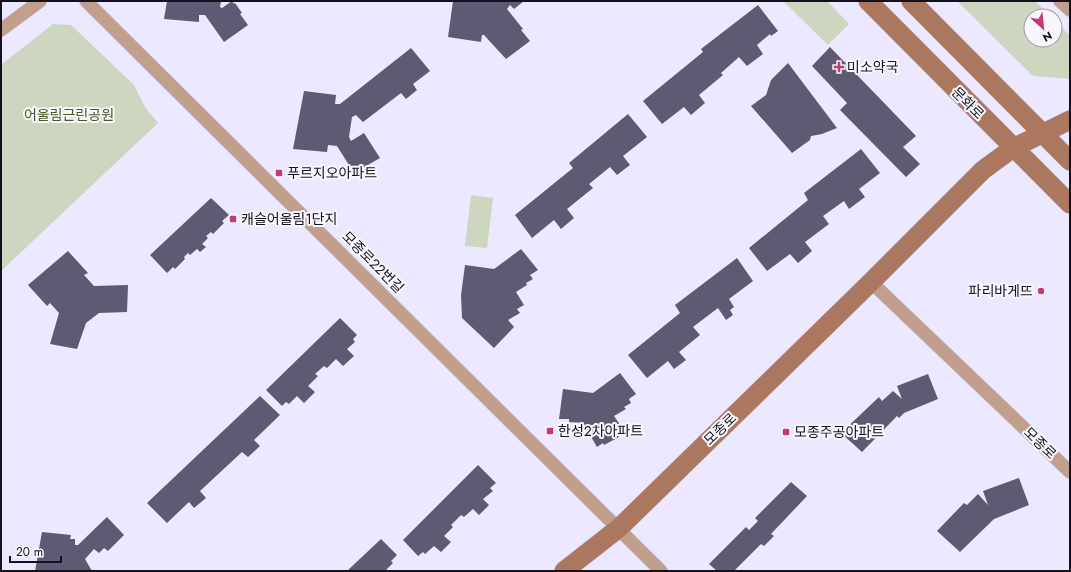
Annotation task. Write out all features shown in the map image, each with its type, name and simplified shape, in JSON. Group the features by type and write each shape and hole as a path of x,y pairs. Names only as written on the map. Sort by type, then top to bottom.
{"street":[{"path":"1,30 40,1"},
{"name":"모종로22번길","path":"86,1 661,571"},
{"name":"문화로","path":"868,1 1070,204"},
{"path":"911,1 1070,161"},
{"path":"1060,1 1070,10"},
{"name":"모종로","path":"564,571 619,528 872,282 983,170 1013,148 1070,120"},
{"path":"1044,134 1070,133"},
{"name":"모종로","path":"872,282 1070,472"}],"green space":[{"path":"783,1 827,1 849,24 828,45"},
{"path":"957,1 1035,1 1042,8 1023,8 1023,48 1063,48 1063,29 1070,36 1070,79 1033,76"},
{"name":"어울림근린공원","path":"53,24 71,25 134,85 145,107 158,123 1,271 1,65"},
{"path":"471,195 493,198 487,248 465,246"}],"building":[{"path":"167,1 221,1 220,7 222,8 232,1 242,13 240,14 248,25 224,42 205,15 199,15 199,22 164,19"},
{"path":"453,1 524,1 514,9 510,5 507,9 523,29 521,30 530,41 506,59 484,35 482,35 481,42 448,37"},
{"path":"758,5 778,31 771,36 770,34 757,45 763,54 747,66 739,57 721,73 723,75 699,95 705,103 691,115 684,107 662,124 643,101 703,52 701,49"},
{"path":"830,47 916,136 903,147 920,164 906,177 840,110 847,103 812,66"},
{"path":"411,48 430,71 413,84 417,90 406,99 401,93 363,122 356,115 352,117 349,137 351,141 364,133 380,158 354,173 337,146 328,145 327,152 293,149 304,91 336,95 335,104 340,104"},
{"path":"788,63 837,128 822,134 811,136 810,140 792,153 751,106 766,95 771,80"},
{"path":"628,114 647,137 623,156 630,165 617,175 610,167 589,184 593,188 567,209 574,218 561,229 554,220 532,238 515,215 573,168 569,163"},
{"path":"861,149 880,173 859,189 865,197 849,209 844,201 823,216 829,224 805,242 812,251 798,263 790,254 767,271 749,248 808,200 804,193"},
{"path":"211,198 229,215 222,221 224,223 213,234 211,232 206,236 208,238 202,244 206,247 200,252 197,249 190,255 188,253 184,257 185,259 175,269 173,267 167,273 150,255"},
{"path":"521,249 538,270 530,275 533,279 526,283 527,285 516,292 524,305 517,309 520,313 508,320 514,327 494,348 462,318 461,295 465,265 494,269"},
{"path":"68,251 88,273 84,275 94,286 128,285 127,312 99,313 86,323 77,349 50,344 59,313 50,303 47,306 28,285"},
{"path":"737,258 753,281 729,299 734,307 730,310 733,315 726,320 718,308 693,327 700,335 679,352 686,360 674,369 668,361 647,378 628,355 680,313 675,305"},
{"path":"340,318 357,335 353,339 355,342 347,349 354,356 343,366 336,359 327,368 324,366 315,374 318,376 308,386 315,392 304,403 297,396 289,404 286,402 282,406 266,390"},
{"path":"620,373 636,394 629,399 631,403 624,407 626,409 614,416 623,429 616,432 619,437 597,447 583,423 569,422 569,419 559,419 563,389 593,393"},
{"path":"928,374 938,399 904,413 899,418 897,416 862,452 841,433 879,397 882,401 893,391 902,399 897,386"},
{"path":"260,396 280,415 254,440 260,446 248,457 242,452 200,491 206,498 194,508 189,502 167,523 147,503"},
{"path":"478,465 496,483 490,488 493,491 483,499 489,505 479,515 473,509 464,517 461,515 451,525 453,527 444,536 451,542 441,552 434,546 425,554 423,552 418,556 403,540"},
{"path":"1019,478 1029,505 994,519 960,552 937,531 964,503 967,505 978,494 988,505 983,491"},
{"path":"791,482 807,496 771,534 774,536 764,546 761,544 734,571 717,571 709,564 746,527 749,530 758,521 755,518"},
{"path":"107,517 124,535 108,551 104,548 99,553 94,549 85,559 92,571 35,571 42,532 71,535 70,539 75,539 75,545 78,545"},
{"path":"381,539 397,555 391,561 393,563 385,571 347,571"}],"place":[{"name":"미소약국","path":"839,67"},
{"name":"푸르지오아파트","path":"279,173"},
{"name":"캐슬어울림1단지","path":"233,219"},
{"name":"파리바게뜨","path":"1041,291"},
{"name":"한성2차아파트","path":"550,431"},
{"name":"모종주공아파트","path":"786,432"}]}
